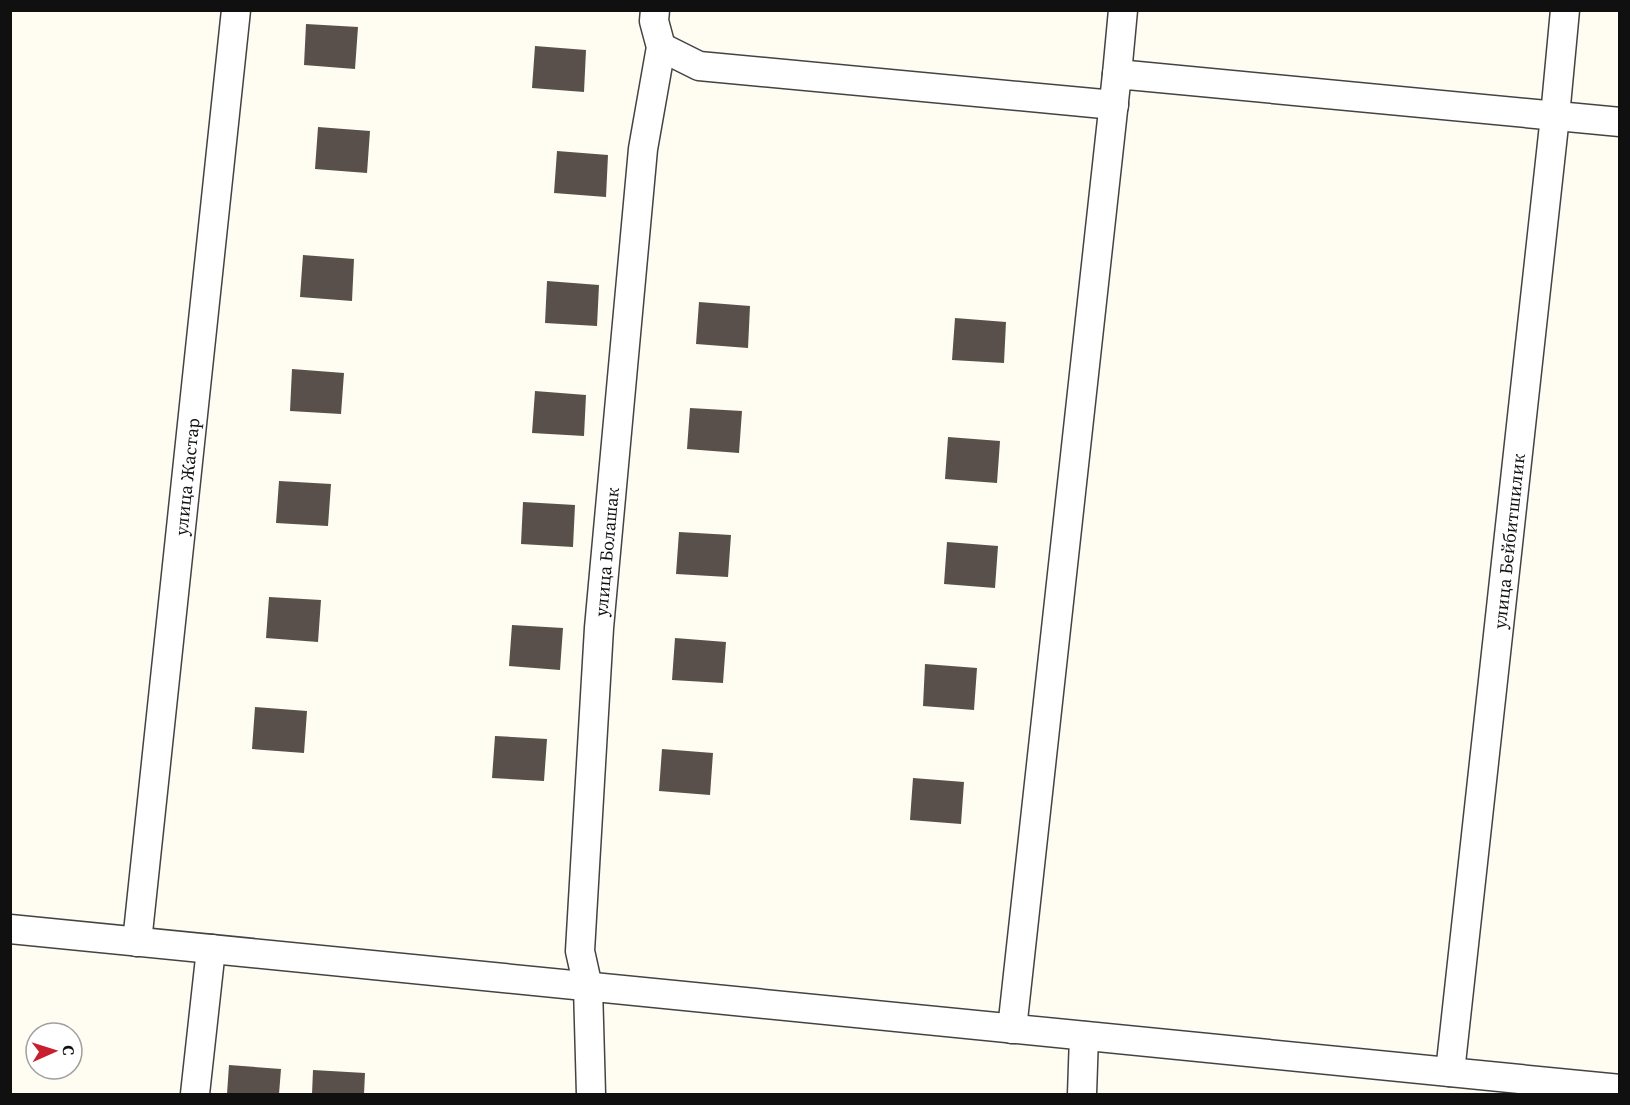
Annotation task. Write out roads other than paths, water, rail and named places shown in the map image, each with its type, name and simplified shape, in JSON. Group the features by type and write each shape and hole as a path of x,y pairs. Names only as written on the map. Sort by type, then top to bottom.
{"street":[{"name":"улица Жастар","path":"137,942 236,10"},
{"name":"улица Болашак","path":"591,1095 588,987 580,951 599,628 643,149 661,47 654,21 655,10"},
{"path":"1012,1029 1118,74 1123,10"},
{"name":"улица Бейбитшилик","path":"1450,1072 1565,10"},
{"path":"661,47 699,66 1114,105"},
{"path":"1118,74 1620,122"},
{"path":"10,929 1450,1072 1530,1088 1620,1089"},
{"path":"195,1095 211,949"},
{"path":"1082,1095 1084,1036"}]}
